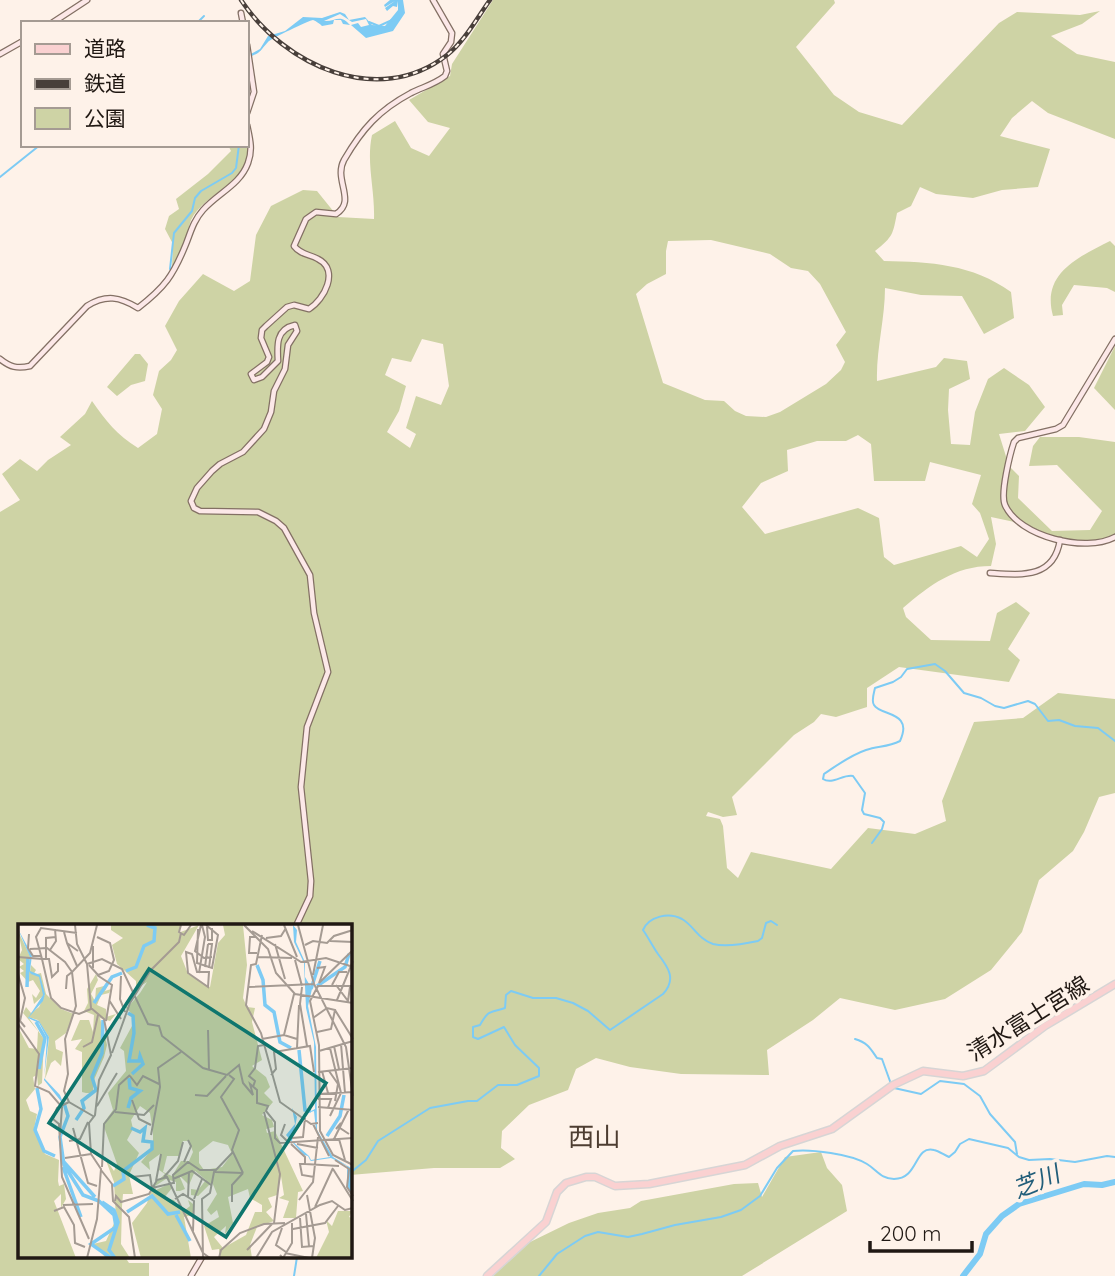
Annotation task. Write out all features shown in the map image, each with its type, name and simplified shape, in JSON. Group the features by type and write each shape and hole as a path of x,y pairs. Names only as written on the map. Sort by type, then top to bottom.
{"main road":[{"path":"55,21 87,0"},
{"path":"297,924 310,895 312,881 301,786 307,727 328,672 314,612 310,575 284,528 276,521 258,512 200,511 194,508 191,501 197,488 212,471 248,447 268,421 274,391 285,369 288,345 297,331 295,325 284,330 275,345 278,361 262,377 254,380 251,374 267,362 269,357 261,338 262,330 287,307 294,304 309,309 314,306 328,287 328,272 323,263 299,252 294,246 306,219 316,212 336,214 343,209 345,194 340,172 342,163 369,122 410,94 445,76 447,71 443,54 451,42 452,33 433,0"},
{"path":"241,13 243,21"},
{"path":"0,54 21,42"},
{"path":"248,55 254,92 248,110"},
{"path":"0,359 10,366 30,366 87,306 95,301 115,298 138,308 159,292 174,269 195,220 205,207 233,186 247,167 251,149 248,131"},
{"path":"1115,339 1063,425 1018,438 1014,442 1003,498 1004,504 1026,529 1060,540 1102,543 1115,537"},
{"path":"990,573 1018,575 1037,571 1055,558 1060,540"},
{"name":"清水富士宮線","path":"487,1276 546,1222 557,1192 566,1183 595,1177 615,1186 649,1184 739,1167 780,1146 832,1129 892,1086 927,1070 963,1076 984,1071 1045,1026 1115,984"},
{"path":"191,1276 201,1258"}],"green space":[{"path":"493,0 834,0 835,3 796,47 834,95 859,112 902,125 999,23 1017,12 1080,15 1100,11 1082,24 1051,36 1077,54 1115,62 1115,139 1048,113 1032,101 1012,118 1000,136 1050,149 1038,187 1002,190 973,198 936,194 920,187 911,206 897,213 889,238 875,251 884,261 950,266 981,275 1011,292 1014,318 984,334 962,296 921,295 885,288 877,381 936,367 944,358 967,361 970,379 949,389 948,410 951,444 970,445 975,412 988,379 1004,368 1029,385 1045,407 1025,431 999,434 1009,466 1019,476 1018,498 1052,531 1090,530 1102,511 1057,465 1029,466 1033,446 1040,437 1079,437 1115,442 1115,536 1096,544 1065,543 1028,525 991,517 996,544 991,566 954,573 903,608 906,617 931,640 990,641 997,613 1016,602 1030,613 1008,649 1020,660 1009,682 899,667 867,688 867,707 836,717 821,714 794,735 732,797 737,815 723,817 708,812 706,816 720,819 727,868 738,878 751,852 831,869 868,828 915,834 946,821 942,801 974,722 1023,718 1058,693 1115,699 1115,793 1099,797 1073,851 1039,880 1022,932 991,970 945,999 895,1010 840,998 813,1020 767,1050 769,1075 681,1074 630,1067 596,1058 576,1069 568,1090 529,1105 502,1131 501,1148 515,1159 500,1168 434,1168 352,1175 352,924 18,924 18,1258 126,1258 129,1263 149,1263 149,1276 0,1276 0,512 20,500 2,474 20,459 37,471 71,445 60,437 85,414 92,401 112,427 138,448 157,434 162,409 153,395 159,371 177,350 165,326 179,301 203,274 234,291 250,281 256,235 271,206 303,190 317,191 338,217 374,219 370,156 372,135 395,121 411,148 429,156 450,128 428,122 409,100 450,76 452,64","holes":["711,240 770,254 791,268 808,271 820,284 846,332 836,345 845,362 841,370 826,384 780,412 766,417 746,416 724,401 705,400 663,383 636,294 647,284 666,274 668,241","422,339 443,344 449,386 441,405 416,396 406,428 416,434 410,448 387,432 399,411 406,386 385,375 392,358 411,362","858,435 871,444 874,481 925,481 930,462 981,475 972,504 980,513 989,539 977,557 961,546 894,565 884,557 879,518 858,508 765,534 742,507 761,483 788,471 787,450 817,441 846,441"]},
{"path":"229,147 248,147 244,165 237,176 198,209 172,267 173,244 165,229 169,216 179,209 176,199 208,174 231,151"},
{"path":"1110,241 1115,246 1115,292 1107,288 1074,285 1062,305 1063,315 1053,316 1052,288 1065,268"},
{"path":"1115,346 1115,410 1094,388"},
{"path":"135,354 140,354 148,364 145,381 131,385 117,396 107,387"},
{"path":"821,1152 827,1168 842,1185 847,1211 742,1276 492,1276 526,1244 569,1223 598,1213 630,1208 641,1201 734,1184 758,1183 762,1197 785,1157"}],"water":[{"path":"390,0 403,0 405,13 393,31 366,38 351,25 369,25 366,19 352,22 349,20 365,17 372,25 385,26 398,10 398,1 397,7 393,6 387,11 385,8 395,1 385,7 384,5"},
{"path":"340,12 349,20 340,14 324,21 343,19 350,25 334,20 333,24 322,26 313,20 270,40 259,52 248,58 260,49 268,36 285,31 303,17 322,18"}],"waterway":[{"path":"199,21 204,16"},
{"path":"369,22 379,26 392,20"},
{"path":"0,177 38,147"},
{"path":"170,269 174,233 192,211 195,198 201,191 236,168 239,147"},
{"path":"872,843 884,822 880,818 864,814 862,810 865,793 853,776 826,781 823,779 824,774 860,752 900,741 903,731 900,719 877,708 873,699 875,688 893,682 907,669 935,664 945,671 964,693 1004,708 1028,701 1035,704 1048,721 1059,720 1075,726 1098,728 1115,741"},
{"path":"352,1171 366,1160 378,1141 430,1108 477,1101 498,1085 517,1085 539,1076 539,1068 515,1045 504,1027 478,1039 473,1037 473,1027 480,1025 490,1012 505,1008 506,995 511,991 533,998 556,998 573,1003 588,1011 610,1030 663,994 670,983 668,968 643,930 650,921 660,917 677,917 708,942 724,945 758,941 762,938 766,923 771,921 777,925"},
{"path":"855,1039 866,1044 877,1058 882,1059 891,1084"},
{"path":"894,1088 921,1094 940,1081 964,1084 980,1096 990,1114 1015,1142 1017,1154"},
{"path":"539,1276 557,1254 585,1236 598,1232 628,1237 721,1217 741,1210 760,1196 777,1168 793,1151 851,1157 890,1179 902,1178 908,1174 923,1152 936,1151 949,1157 960,1144 969,1139 1008,1148 1019,1157 1029,1160 1075,1162 1115,1157"},
{"name":"芝川","path":"963,1276 980,1254 986,1234 1002,1216 1019,1204 1084,1184 1102,1185 1115,1182"},
{"path":"294,1276 297,1258"}],"railway":[{"path":"241,0 259,23 282,44 307,60 334,72 363,78 392,78 420,71 447,55 465,37 490,0"}],"district":[{"name":"西山","path":"594,1136"}]}
